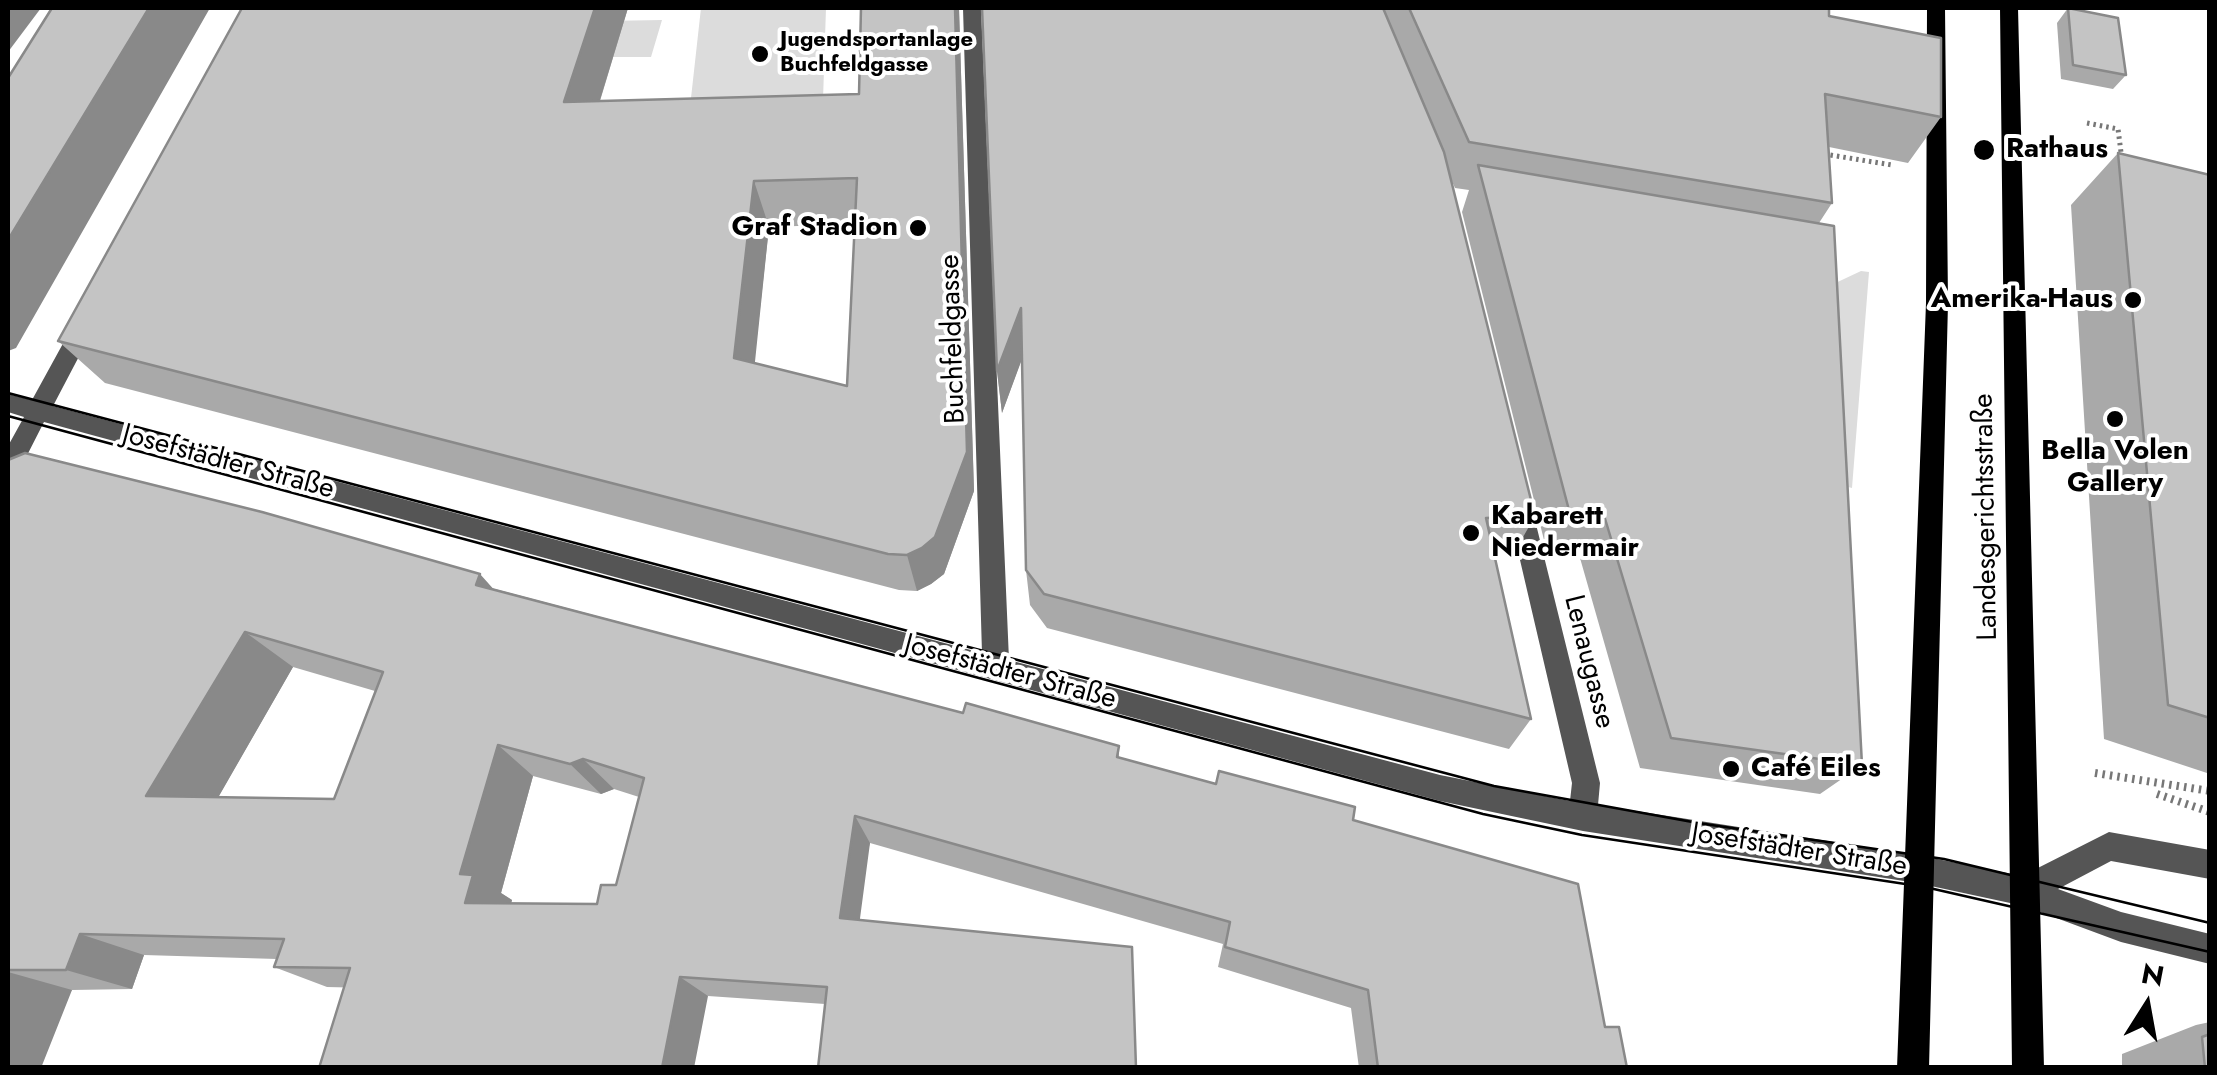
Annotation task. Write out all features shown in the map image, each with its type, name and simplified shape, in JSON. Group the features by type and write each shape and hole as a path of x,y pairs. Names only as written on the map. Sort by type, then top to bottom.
{"main road":[{"name":"Landesgerichtsstraße","path":"1913,1068 1937,322 1936,8"},
{"name":"Landesgerichtsstraße","path":"2009,8 2028,1068"}],"street":[{"name":"Buchfeldgasse","path":"972,8 996,669"},
{"path":"8,468 95,304"},
{"name":"Josefstädter Straße","path":"8,403 1440,788 1583,817 1917,869 2024,891 2122,927 2210,949"},
{"name":"Lenaugasse","path":"1513,480 1586,783 1583,817"},
{"path":"2024,891 2109,846 2210,865"}],"path":[{"path":"2086,123 2118,129 2124,171"},
{"path":"1818,171 1818,152 1892,168 1892,160"},
{"path":"2095,772 2210,791"},
{"path":"2158,794 2210,812"}],"shaded area":[{"name":"Jugendsportanlage Buchfeldgasse","path":"701,8 826,8 823,100 690,107"},
{"path":"662,20 651,57 511,57 541,22"},
{"path":"1861,271 1869,272 1852,488 1837,484 1827,287"}],"building":[{"path":"52,8 149,8 8,240 8,78"},
{"path":"242,8 595,8 564,102 859,94 861,8 955,8 967,452 935,537 907,555 888,554 58,341","holes":["857,178 847,386 734,358 754,181"]},
{"path":"982,8 1383,8 1444,152 1535,516 1486,518 1531,719 1044,594 1026,570 1021,308 997,371"},
{"path":"1409,8 1829,8 1829,16 1941,38 1941,117 1825,94 1832,203 1469,142"},
{"path":"2068,8 2118,18 2126,75 2073,65"},
{"path":"2118,153 2210,175 2210,718 2168,705"},
{"path":"1478,165 1834,226 1862,765 1671,738 1603,512 1570,514"},
{"path":"25,453 262,512 480,574 476,585 963,713 966,703 1119,746 1117,757 1216,784 1219,771 1355,807 1353,820 1578,884 1605,1027 1619,1027 1627,1068 1378,1068 1368,990 1225,947 1230,922 855,816 840,918 1132,947 1136,1068 818,1068 827,987 680,977 662,1068 319,1068 350,968 274,967 284,939 80,934 66,970 8,970 8,460","holes":["245,632 383,672 334,799 146,796","498,745 570,764 583,759 644,778 616,885 601,885 597,904 465,903 473,875 460,874"]},
{"path":"2210,1034 2210,1068 2205,1068 2202,1037"}],"tram line":[{"path":"8,393 1494,786 1698,823 1944,859 2210,923"},
{"path":"8,416 1483,814 1582,835 1925,887 2210,952"}],"place":[{"name":"Jugendsportanlage Buchfeldgasse","path":"760,54"},
{"name":"Rathaus","path":"1984,150"},
{"name":"Graf Stadion","path":"918,228"},
{"name":"Amerika-Haus","path":"2133,300"},
{"name":"Bella Volen Gallery","path":"2115,419"},
{"name":"Kabarett Niedermair","path":"1471,533"},
{"name":"Café Eiles","path":"1731,769"}]}
